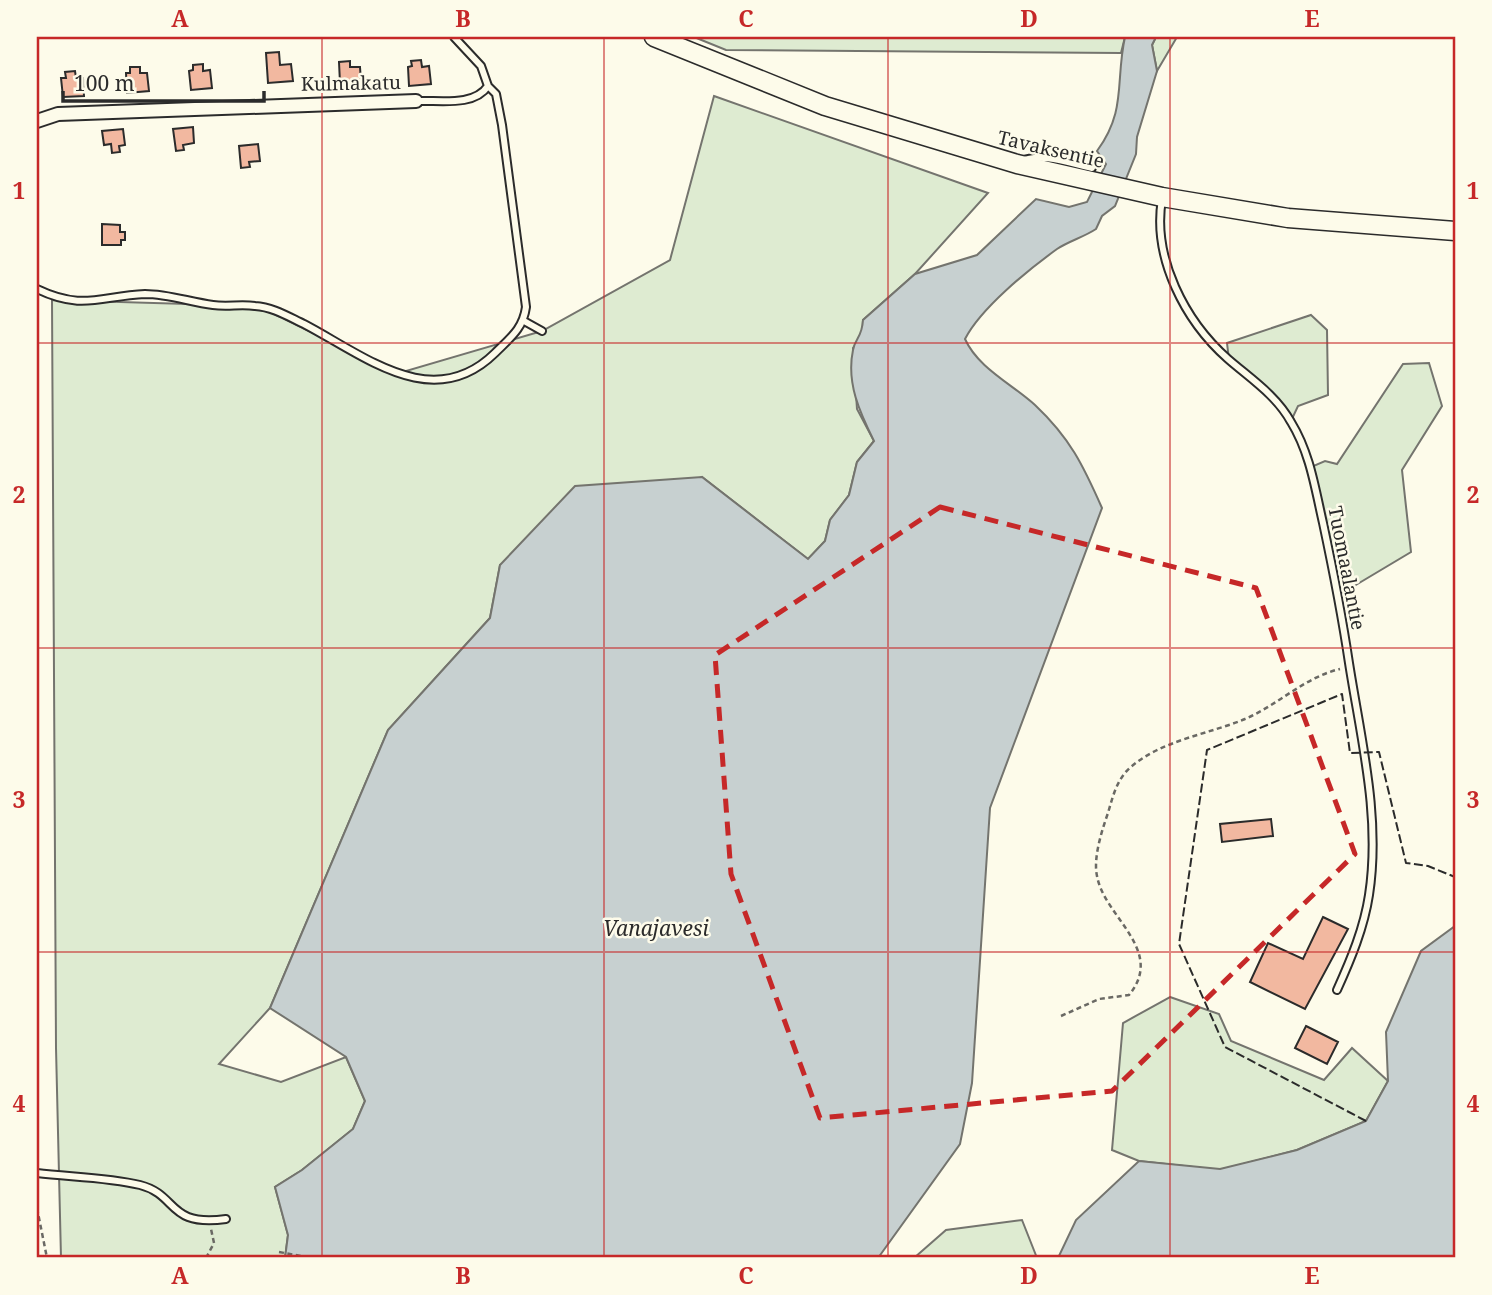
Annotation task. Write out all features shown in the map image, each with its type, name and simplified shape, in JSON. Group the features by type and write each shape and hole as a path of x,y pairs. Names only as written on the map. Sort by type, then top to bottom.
{"main road":[{"name":"Tavaksentie","path":"654,37 825,106 1017,164 1090,174 1132,190 1162,197 1288,218 1455,231"}],"street":[{"name":"Kulmakatu","path":"37,121 58,114 416,101"}],"lane":[{"path":"37,289 73,302 97,302 143,294 214,305 258,306 282,313 396,374 417,381 463,376 483,365 524,321 526,307 496,94 488,86 481,66 454,37"},
{"path":"416,101 470,99 482,95 488,86"},
{"name":"Tuomaalantie","path":"1162,197 1158,221 1160,241 1186,308 1204,336 1275,399 1291,421 1311,467 1339,595 1372,803 1373,841 1369,894 1360,936 1337,990"},
{"path":"524,321 542,331"},
{"path":"37,1173 141,1186 158,1193 175,1211 189,1219 210,1222 226,1219"}],"path":[{"path":"1061,1016 1098,999 1129,995 1139,983 1140,959 1135,941 1108,904 1096,875 1103,829 1116,785 1130,767 1156,751 1248,718 1325,673 1350,667"},
{"path":"37,1208 47,1258"},
{"path":"206,1258 214,1243 210,1222"},
{"path":"279,1252 312,1258"}],"highlighted area":[{"path":"940,507 1256,588 1355,854 1112,1091 820,1118 731,874 715,655"}],"green space":[{"path":"694,37 1125,37 1121,53 726,50"},
{"path":"1156,37 1177,37 1157,71 1152,45"},
{"path":"714,96 988,193 915,274 863,320 862,335 853,348 857,409 874,441 857,462 849,495 830,520 825,541 808,559 702,477 500,565 490,618 388,730 270,1008 219,1064 281,1082 346,1057 365,1101 353,1129 302,1170 275,1187 288,1235 285,1258 61,1258 56,1048 52,300 258,306 396,374 542,331 670,260"},
{"path":"1311,315 1327,330 1328,395 1298,406 1291,421 1275,399 1229,360 1227,343"},
{"path":"1429,363 1442,406 1402,470 1411,552 1339,595 1311,467 1325,461 1337,464 1403,364"},
{"path":"1170,997 1219,1014 1231,1041 1324,1080 1352,1048 1388,1081 1366,1121 1297,1150 1220,1170 1139,1161 1112,1150 1123,1023"},
{"path":"1022,1220 1037,1258 914,1258 946,1230"}],"water":[{"name":"Vanajavesi","path":"1125,37 1156,37 1152,45 1157,71 1137,137 1136,154 1115,206 1102,216 1096,229 1057,249 1006,290 982,315 965,339 978,359 1035,405 1058,429 1082,465 1102,508 990,808 972,1083 960,1144 878,1258 285,1258 288,1235 275,1187 302,1170 353,1129 365,1101 346,1057 270,1008 388,730 490,618 500,565 575,486 702,477 808,559 825,541 830,520 849,495 857,462 874,441 859,409 851,374 853,350 863,320 915,274 977,255 1036,199 1069,207 1087,202 1106,164 1097,151 1113,122 1119,96"},
{"path":"1455,926 1455,1258 1058,1258 1076,1220 1139,1161 1220,1169 1297,1150 1366,1121 1388,1081 1386,1032 1421,951"}],"building":[{"path":"279,52 280,65 291,64 293,81 268,83 266,53"},
{"path":"421,60 422,67 429,66 431,84 409,86 408,67 412,66 411,61"},
{"path":"350,61 350,67 360,67 361,82 340,83 339,62"},
{"path":"203,64 203,71 210,70 212,88 191,90 189,71 193,70 193,65"},
{"path":"130,67 140,67 140,73 147,73 149,91 127,93 126,73 130,73"},
{"path":"75,71 76,78 83,78 84,96 63,97 61,78 66,78 65,72"},
{"path":"193,127 194,143 183,145 184,150 176,151 173,129"},
{"path":"123,129 125,145 119,146 120,152 112,153 111,144 104,145 102,131"},
{"path":"258,144 260,161 249,162 250,167 241,168 239,146"},
{"path":"102,224 120,225 120,232 125,232 125,240 121,240 121,245 102,245"},
{"path":"1271,819 1273,836 1222,842 1220,824"},
{"path":"1323,917 1348,929 1305,1009 1250,982 1268,943 1303,959"},
{"path":"1306,1026 1338,1042 1327,1064 1295,1048"}],"fence":[{"path":"1366,1121 1225,1047 1179,944 1207,750 1342,694 1350,753 1379,752 1406,863 1428,866 1455,877"}]}
